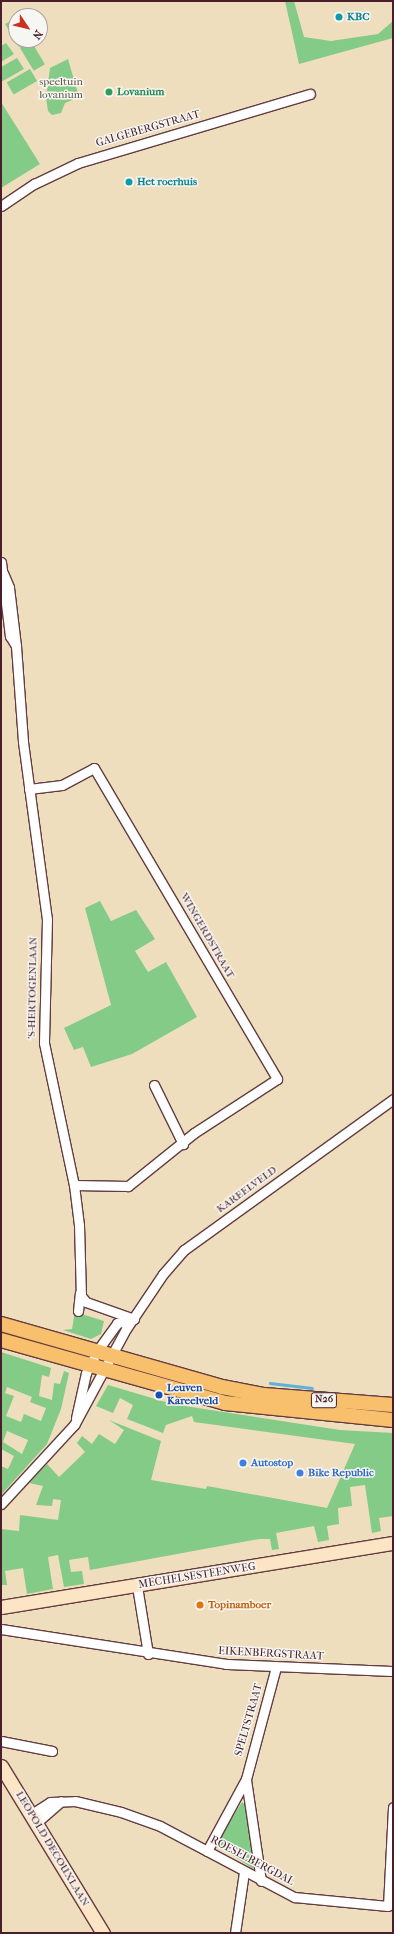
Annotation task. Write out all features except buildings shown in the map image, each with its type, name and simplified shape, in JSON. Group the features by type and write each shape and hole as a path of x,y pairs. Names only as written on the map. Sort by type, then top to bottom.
{"main road":[{"name":"N26","path":"1,1324 112,1356 264,1395 393,1405"},
{"name":"N26","path":"1,1340 104,1371 226,1404 393,1420"}],"street":[{"name":"GALGEBERGSTRAAT","path":"1,206 34,184 78,163 310,94"},
{"name":"'S-HERTOGENLAAN","path":"1,562 10,636 16,646 29,789 47,919 44,1043 74,1185 79,1225 80,1293 78,1311"},
{"name":"WINGERDSTRAAT","path":"29,789 62,785 94,768 276,1079 225,1113 128,1186 74,1185"},
{"path":"154,1085 183,1144"},
{"name":"KAREELVELD","path":"1,1504 74,1425 134,1319 163,1274 184,1250 393,1099"},
{"path":"80,1293 86,1302 134,1319"},
{"name":"KAREELVELD","path":"74,1425 89,1366 96,1351 117,1323 134,1319"},
{"name":"MECHELSESTEENWEG","path":"1,1608 393,1543"},
{"path":"136,1586 148,1654"},
{"name":"EIKENBERGSTRAAT","path":"1,1629 148,1654 276,1667 393,1671"},
{"name":"SPELTSTRAAT","path":"206,1851 246,1779 276,1667"},
{"path":"1,1741 52,1751"},
{"name":"LEOPOLD DECOUXLAAN","path":"1,1766 102,1933"},
{"name":"SPELTSTRAAT","path":"246,1779 261,1881"},
{"name":"ROESELBERGDAL","path":"33,1819 50,1802 61,1801 75,1801 121,1812 206,1851 294,1897 388,1906 393,1808"},
{"path":"235,1933 244,1872"}],"green space":[{"path":"285,1 294,1 304,37 331,41 378,34 393,21 393,38 299,64"},
{"path":"6,43 8,48 14,54 1,62 1,46"},
{"path":"20,48 35,48 45,64 34,71"},
{"path":"17,58 24,69 1,82 1,67"},
{"name":"speeltuin lovanium","path":"68,59 79,97 65,103 61,113 52,115 48,111 46,98 50,68"},
{"path":"30,69 37,81 14,95 7,82"},
{"path":"1,102 40,164 1,188"},
{"path":"100,901 111,921 136,910 155,939 135,951 148,972 166,962 197,1017 132,1054 91,1067 83,1047 74,1050 64,1028 111,1005 85,908"},
{"path":"75,1312 104,1321 101,1334 91,1339 63,1330 72,1329"},
{"path":"1,1352 51,1368 49,1377 42,1375 39,1396 52,1400 54,1383 60,1384 64,1371 69,1373 61,1409 47,1444 1,1495 1,1466 8,1469 14,1456 1,1449","holes":["7,1387 32,1397 30,1402 46,1408 41,1421 24,1414 21,1422 6,1416 14,1396 5,1393","7,1431 28,1440 22,1454 3,1442"]},
{"path":"108,1385 172,1404 340,1430 393,1433 393,1516 379,1518 381,1531 372,1533 365,1485 350,1487 352,1506 338,1508 339,1524 327,1526 329,1540 318,1542 314,1526 276,1533 279,1549 272,1550 270,1539 259,1539 90,1570 88,1557 69,1560 71,1572 82,1571 84,1584 64,1587 58,1555 48,1557 53,1589 27,1594 23,1568 5,1571 7,1585 1,1585 1,1529 19,1531 20,1515 58,1520 61,1500 53,1499 52,1506 36,1505 43,1486 29,1483 47,1464 59,1477 85,1452 77,1443 82,1436 92,1444 99,1434 115,1444 124,1430 109,1420 161,1441 151,1480 206,1489 207,1486 327,1508 355,1444 194,1422 192,1416 166,1425 163,1433 127,1419 133,1405 120,1398 113,1413 96,1406"},
{"path":"242,1802 247,1807 253,1869 216,1844"}],"waterway":[{"path":"270,1383 312,1388"}],"place":[{"name":"KBC","path":"339,17"},
{"name":"Lovanium","path":"109,92"},
{"name":"Het roerhuis","path":"129,182"},
{"name":"Leuven Kareelveld","path":"159,1395"},
{"name":"Autostop","path":"243,1463"},
{"name":"Bike Republic","path":"300,1473"},
{"name":"Topinamboer","path":"200,1605"}]}
